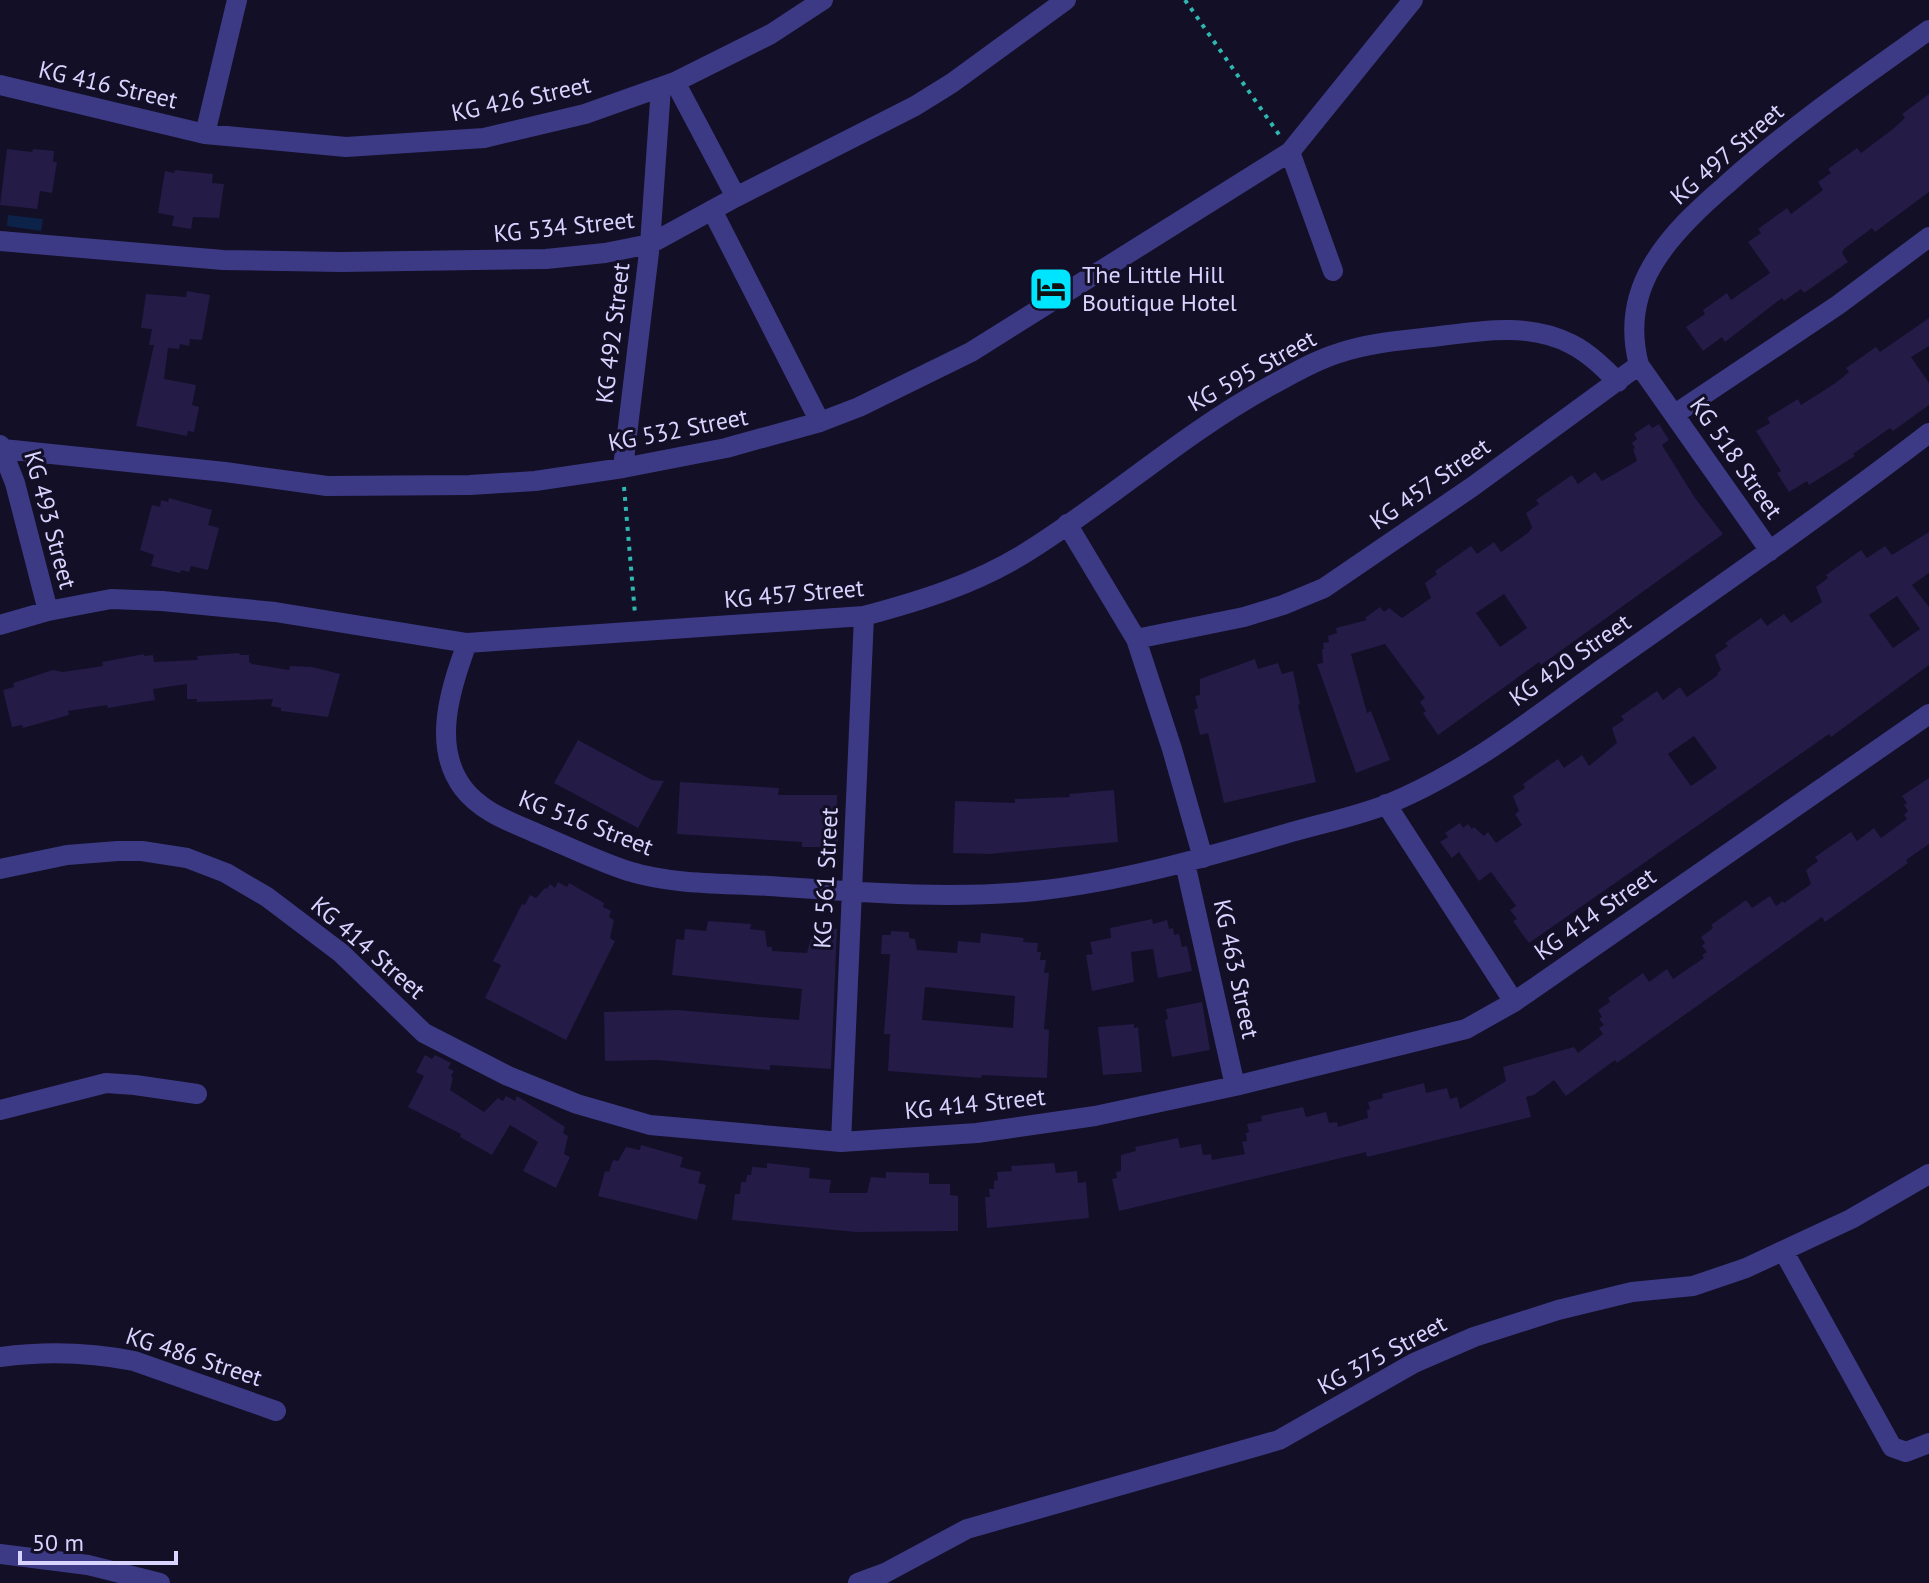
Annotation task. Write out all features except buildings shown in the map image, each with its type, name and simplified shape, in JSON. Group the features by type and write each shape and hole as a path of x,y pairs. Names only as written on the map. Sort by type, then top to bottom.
{"street":[{"path":"205,134 237,0"},
{"name":"KG 426 Street","path":"205,134 346,147 484,138 585,114 668,85 771,34 823,0"},
{"name":"KG 534 Street","path":"0,241 223,260 341,262 546,259 605,253 650,244 915,106 952,83 1066,0"},
{"name":"KG 532 Street","path":"2,447 327,486 470,485 535,481 623,468 726,448 820,422 859,407 971,352 1290,152 1412,0"},
{"name":"KG 497 Street","path":"1639,365 1633,342 1641,290 1653,265 1693,213 1765,150 1929,30"},
{"name":"KG 416 Street","path":"0,85 205,134"},
{"path":"668,85 736,197"},
{"name":"KG 492 Street","path":"623,468 668,85"},
{"path":"1290,152 1333,271"},
{"path":"712,210 820,422"},
{"path":"1675,414 1838,305 1929,237"},
{"name":"KG 595 Street","path":"1067,524 1240,403 1308,365 1364,346 1489,329 1515,329 1570,343 1591,356 1618,382"},
{"name":"KG 457 Street","path":"1136,639 1244,617 1324,588 1472,487 1639,365"},
{"name":"KG 518 Street","path":"1639,365 1770,551"},
{"name":"KG 420 Street","path":"1194,860 1386,804 1437,780 1491,747 1770,551 1929,433"},
{"name":"KG 493 Street","path":"2,447 48,611"},
{"path":"1067,524 1136,639"},
{"name":"KG 457 Street","path":"0,625 48,611 111,599 275,612 467,643 864,616 928,599 974,581 1067,524"},
{"name":"KG 561 Street","path":"841,1142 864,616"},
{"name":"KG 463 Street","path":"1136,639 1172,749 1235,1086"},
{"name":"KG 516 Street","path":"467,643 450,700 446,728 449,759 463,787 500,818 628,871 677,882 919,895 1031,892 1130,877 1194,860"},
{"name":"KG 414 Street","path":"0,869 67,855 142,851 187,858 226,873 267,897 341,953 424,1033 508,1076 577,1104 650,1125 841,1142 1007,1129 1095,1116 1235,1086 1466,1029 1514,1002 1929,714"},
{"path":"1386,804 1514,1002"},
{"path":"0,1110 106,1083 197,1094"},
{"name":"KG 375 Street","path":"858,1583 885,1573 967,1529 1279,1440 1414,1363 1474,1337 1558,1310 1632,1292 1693,1286 1746,1268 1851,1219 1929,1174"},
{"path":"1784,1252 1892,1447 1906,1452 1929,1443"},
{"name":"KG 486 Street","path":"0,1357 52,1352 111,1356 134,1361 276,1411"},
{"path":"0,1554 88,1565 160,1583"}],"path":[{"path":"1185,0 1265,111 1290,152"},
{"path":"623,468 636,632"}],"water":[{"path":"8,215 43,219 41,231 7,226"}],"place":[{"name":"The Little Hill Boutique Hotel","path":"1051,289"}]}
